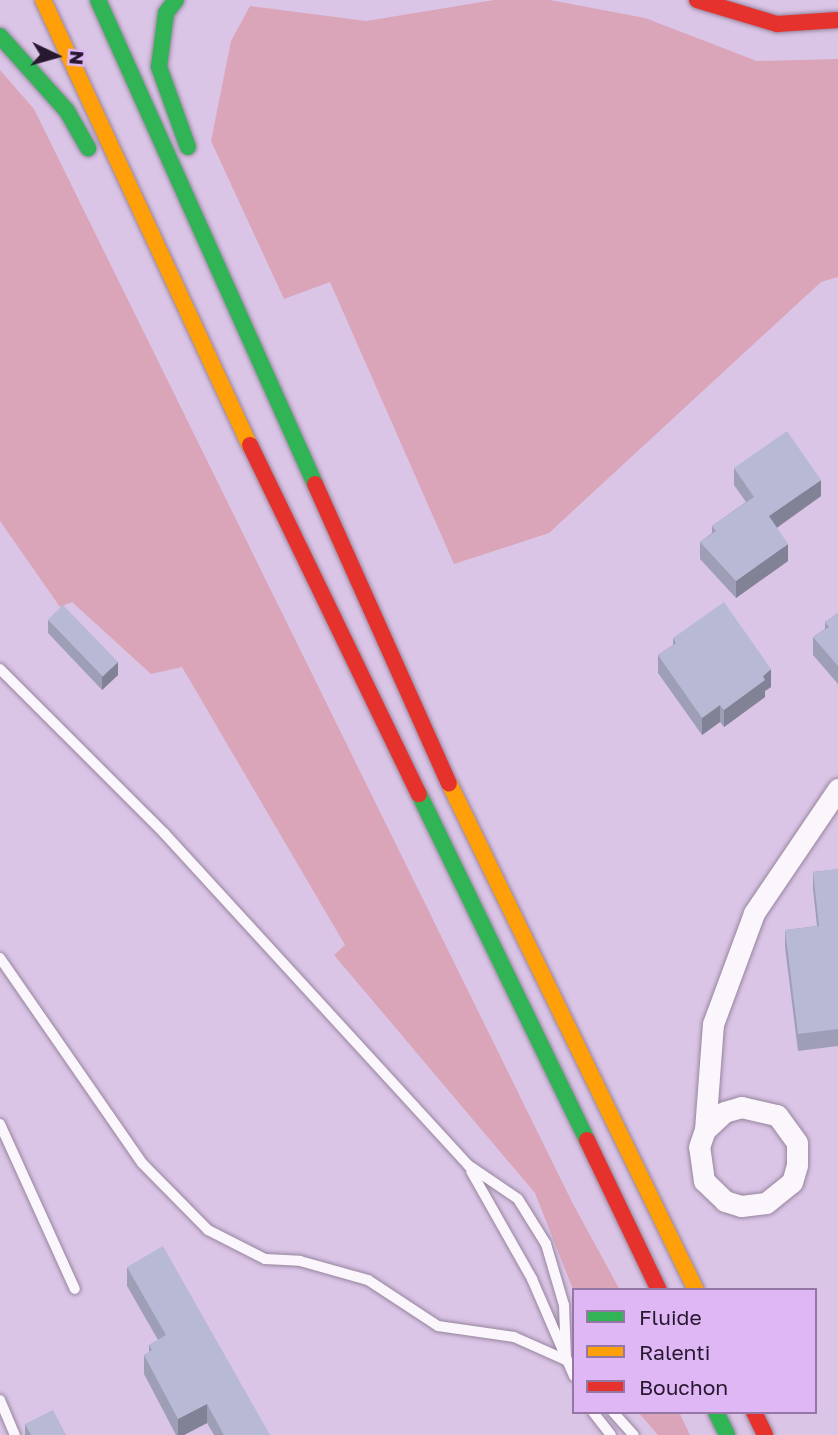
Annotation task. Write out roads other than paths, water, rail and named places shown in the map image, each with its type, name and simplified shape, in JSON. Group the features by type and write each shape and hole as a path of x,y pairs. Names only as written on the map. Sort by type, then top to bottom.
{"main road":[{"path":"43,0 152,241 658,1288"},
{"path":"98,0 439,762 694,1288"},
{"path":"176,0 166,13 159,66 192,158 181,189"},
{"path":"697,0 778,24 811,24 838,20"},
{"path":"811,24 836,0"},
{"path":"0,36 67,111 98,168"},
{"path":"126,224 152,241"},
{"path":"717,1414 727,1435"},
{"path":"755,1414 765,1435"}],"street":[{"path":"705,1130 724,1112 741,1107 777,1115 797,1143 792,1182 766,1203 741,1206 725,1201 704,1181 699,1164 705,1130 713,1024 754,913 838,789"}],"lane":[{"path":"0,669 164,833 468,1166 532,1279 570,1363"},
{"path":"0,958 142,1163 208,1230 265,1259 300,1261 368,1280 438,1326 513,1337 570,1363"},
{"path":"0,1124 75,1289"},
{"path":"468,1166 517,1199 546,1244 564,1305 570,1363"},
{"path":"0,1400 15,1435"},
{"path":"595,1414 611,1435"},
{"path":"615,1414 634,1435"}]}
